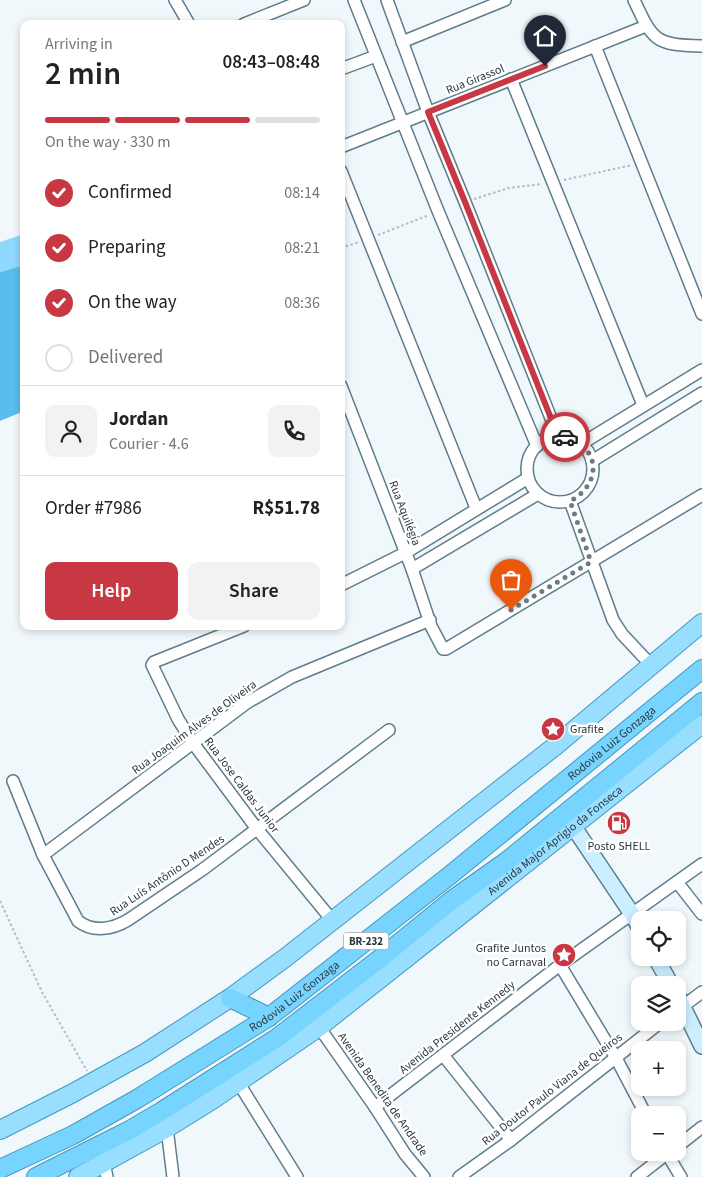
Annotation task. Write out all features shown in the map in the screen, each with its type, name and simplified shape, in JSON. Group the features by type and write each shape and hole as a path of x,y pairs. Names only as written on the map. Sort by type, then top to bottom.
{"highway":[{"name":"Rodovia Luiz Gonzaga","path":"0,1169 73,1135 137,1099 269,1016 449,876 702,669"},
{"name":"Rodovia Luiz Gonzaga","path":"36,1177 128,1131 277,1038 452,900 507,862 702,702"},
{"path":"230,998 269,1016"}],"main road":[{"name":"BR-232","path":"230,998 285,958 554,747 702,623"},
{"name":"Avenida Major Aprigio da Fonseca","path":"78,1177 106,1170 319,1027 702,724"},
{"path":"573,826 631,913"},
{"path":"0,1130 145,1053 230,998"},
{"path":"686,1017 702,1046"}],"street":[{"path":"175,0 187,20"},
{"path":"254,20 304,0"},
{"path":"354,0 438,211 536,446"},
{"path":"387,0 428,112 558,436"},
{"path":"402,42 505,0"},
{"path":"634,0 646,26 653,36 662,42 702,46"},
{"name":"Rua Girassol","path":"345,144 646,26"},
{"path":"596,46 702,314"},
{"path":"345,68 376,56"},
{"path":"511,79 643,405"},
{"path":"345,181 476,508"},
{"path":"581,444 702,370"},
{"path":"592,461 702,393"},
{"name":"Rua Aquilégia","path":"345,396 406,552 430,620 443,649 446,649 591,562"},
{"path":"558,436 566,437 581,444 588,451 592,461 593,470 589,485 579,496 570,501 547,500 538,494 528,478 528,461 536,446 543,441 558,436"},
{"path":"345,583 406,552 528,478"},
{"path":"412,568 538,494"},
{"path":"591,562 702,495"},
{"path":"570,501 616,626 651,664"},
{"name":"Rua Joaquim Alves de Oliveira","path":"43,855 248,702 292,677 430,620"},
{"name":"Rua Jose Caldas Junior","path":"234,630 152,664 178,719 193,743 257,829 332,920"},
{"name":"Rua Luís Antônio D Mendes","path":"13,781 43,855 78,921 95,928 110,928 118,926 202,870 389,730"},
{"name":"Avenida Presidente Kennedy","path":"636,911 702,864"},
{"path":"677,882 702,914"},
{"name":"Avenida Presidente Kennedy","path":"375,1108 560,965 631,915"},
{"path":"560,965 616,1058 641,1106"},
{"path":"686,1000 702,992"},
{"name":"Avenida Benedita de Andrade","path":"319,1027 405,1154 424,1177"},
{"name":"Rua Doutor Paulo Viana de Queiros","path":"459,1177 511,1140 650,1031"},
{"path":"443,1055 511,1140"},
{"path":"238,1082 297,1177"},
{"path":"167,1128 173,1177"},
{"path":"686,1140 702,1128"},
{"path":"637,1177 657,1161"},
{"path":"672,1161 681,1177"}],"path":[{"path":"465,202 509,188 553,182 642,163"},
{"path":"345,247 438,211"},
{"path":"0,901 42,992 93,1082"}],"shaded area":[{"path":"20,235 20,266 0,272 0,242"},
{"path":"20,266 20,413 0,421 0,272"}],"way so far":[{"path":"511,610 591,562 570,501 579,496 591,480 592,461 588,451 581,444 574,439 565,437"}],"place":[{"name":"Grafite","path":"553,729"},
{"name":"Posto SHELL","path":"619,823"},
{"name":"Grafite Juntos no Carnaval","path":"564,955"}],"route":[{"path":"545,66 428,112 558,436 565,437"}]}
